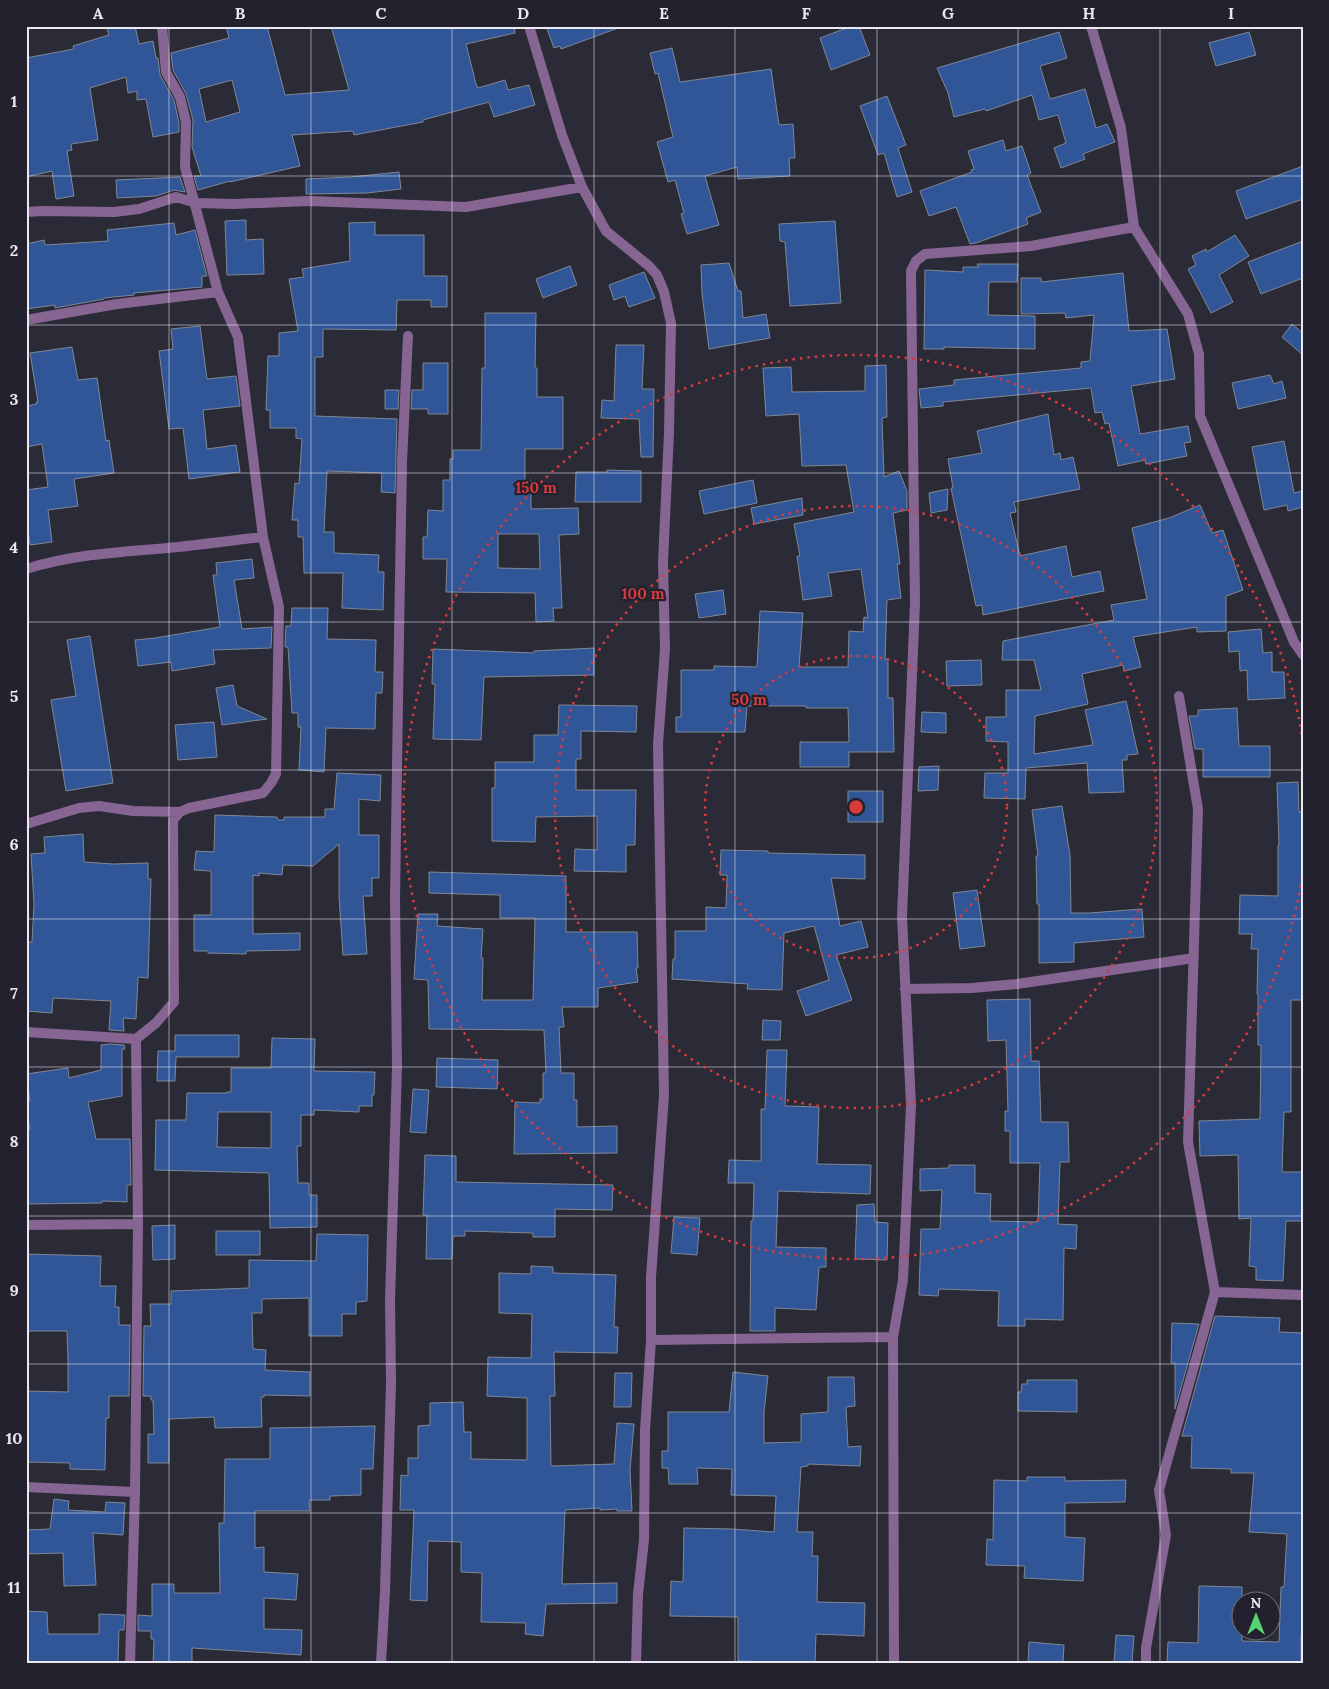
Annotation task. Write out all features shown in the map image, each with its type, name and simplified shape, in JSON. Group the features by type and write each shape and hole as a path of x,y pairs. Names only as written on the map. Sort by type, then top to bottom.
{"street":[{"path":"26,1032 136,1039 156,1023 174,1002 173,820 180,812 189,808 263,793 276,774 278,607 263,537 238,337 218,292 185,167 186,122 180,96 166,72 162,26"},
{"path":"529,26 562,136 582,187 606,231 649,266 657,275 664,292 671,324 669,432 663,562 665,649 658,744 664,1095 651,1277 651,1340 645,1430 644,1540 638,1594 636,1663"},
{"path":"1091,26 1121,128 1134,227 1188,314 1199,354 1200,416 1294,642 1303,655"},
{"path":"26,212 114,212 139,209 176,198 196,204 308,201 466,207 582,187"},
{"path":"894,1663 893,1336 903,1280 910,1105 902,916 915,603 911,272 916,261 925,254 1032,246 1134,227"},
{"path":"26,320 117,304 218,292"},
{"path":"381,1663 392,1383 390,1300 397,1067 395,898 402,462 408,336"},
{"path":"26,569 51,561 92,554 179,547 263,537"},
{"path":"1146,1663 1146,1648 1166,1536 1159,1490 1215,1292 1188,1142 1198,809 1179,696"},
{"path":"26,824 79,808 99,806 133,811 180,812"},
{"path":"905,989 972,988 1017,984 1194,958"},
{"path":"130,1663 135,1492 138,1224 136,1039"},
{"path":"26,1225 138,1224"},
{"path":"1215,1292 1303,1295"},
{"path":"651,1340 893,1336"},
{"path":"26,1487 135,1492"}],"building":[{"path":"106,26 135,26 139,44 153,41 160,75 174,100 179,132 153,137 146,99 137,100 137,91 128,93 126,77 90,88 98,140 71,144 72,150 67,151 74,196 56,199 52,171 26,177 26,58 74,49 73,46 109,35"},
{"path":"226,26 267,26 285,95 349,90 331,26 514,26 515,33 466,44 476,84 478,88 505,80 508,90 529,85 535,105 494,117 489,102 423,120 423,122 354,135 353,131 292,135 300,166 198,190 194,176 201,176 192,147 193,120 186,94 173,70 171,53 229,38","holes":["232,80 240,112 206,122 199,89"]},
{"path":"546,26 617,26 618,28 561,49 560,46 554,48"},
{"path":"852,26 859,26 870,55 831,70 820,38"},
{"path":"1059,32 1067,58 1040,66 1050,99 1085,89 1096,128 1107,124 1115,142 1083,154 1085,159 1061,168 1054,148 1066,143 1058,115 1039,120 1032,95 986,111 985,109 954,117 948,93 937,68"},
{"path":"1249,32 1256,55 1216,66 1209,43"},
{"path":"672,48 680,82 771,69 779,125 793,124 795,158 789,158 790,176 738,179 737,167 705,176 719,225 687,234 681,214 684,213 675,180 668,182 657,142 673,137 658,73 655,74 650,53"},
{"path":"887,96 906,145 898,148 912,192 897,197 884,153 878,155 860,106"},
{"path":"1003,140 1006,151 1022,146 1031,173 1027,175 1041,212 1026,218 1028,224 970,244 956,207 929,216 920,191 972,172 971,170 974,169 968,151"},
{"path":"1303,166 1303,199 1246,219 1236,191"},
{"path":"399,172 401,189 367,193 306,194 306,179"},
{"path":"180,177 185,192 174,190 156,196 117,198 116,180"},
{"path":"246,220 246,240 263,239 264,274 227,275 225,221"},
{"path":"835,221 841,303 790,306 785,242 780,241 779,224"},
{"path":"375,222 375,235 424,235 424,276 447,276 447,307 431,307 431,300 397,300 396,330 323,329 323,357 315,357 315,416 397,419 395,493 381,492 382,473 327,471 324,532 334,532 334,553 379,555 378,572 384,572 383,610 342,608 343,573 304,573 303,537 298,537 298,520 292,520 295,483 299,484 302,439 296,438 296,428 270,428 270,410 266,410 268,356 279,356 279,333 298,331 289,279 304,277 302,269 350,261 349,223"},
{"path":"174,223 176,235 195,230 207,276 202,276 202,287 134,293 134,295 104,298 55,308 55,305 26,309 26,244 44,240 45,245 108,241 107,230"},
{"path":"1235,235 1249,256 1219,275 1233,302 1211,313 1188,269 1196,265 1192,256 1206,249 1207,252"},
{"path":"1303,241 1303,278 1261,294 1248,262"},
{"path":"729,263 738,291 741,291 743,318 766,314 770,338 709,349 702,294 701,265"},
{"path":"977,264 1018,264 1017,282 989,282 988,315 1035,316 1035,349 944,347 944,349 924,349 925,270 963,272 963,267 979,267"},
{"path":"570,266 577,285 543,298 536,279"},
{"path":"644,272 655,298 629,307 625,296 614,300 609,285"},
{"path":"1123,273 1129,331 1167,329 1175,379 1131,386 1140,434 1188,426 1191,442 1184,443 1187,456 1146,464 1145,460 1118,466 1109,423 1105,424 1102,412 1095,413 1091,388 943,402 943,406 921,408 919,389 954,385 954,380 1081,368 1081,362 1090,361 1094,315 1066,318 1065,313 1021,314 1021,278 1041,278 1041,282"},
{"path":"485,313 536,313 535,368 537,368 537,397 563,397 563,449 525,449 525,480 531,480 531,509 578,508 579,534 559,535 562,608 553,608 554,621 536,622 535,593 446,592 447,559 423,559 423,537 427,537 428,510 443,511 443,480 450,480 450,459 453,459 453,450 481,450 482,368 485,368","holes":["498,534 539,534 540,569 498,568"]},
{"path":"1292,324 1303,333 1303,355 1282,337"},
{"path":"200,326 207,379 236,376 240,406 203,410 207,449 236,445 240,472 189,479 183,428 169,429 159,351 173,349 171,329"},
{"path":"616,345 644,345 642,389 654,389 653,457 641,457 639,419 601,418 602,400 614,401"},
{"path":"72,347 78,380 97,378 106,441 109,440 114,473 74,479 78,506 48,510 52,542 30,545 26,516 26,490 48,487 42,444 26,447 26,406 37,404 36,402 38,402 30,353"},
{"path":"423,363 448,363 448,414 428,414 428,409 411,409 412,390 423,390"},
{"path":"886,365 887,417 882,418 884,477 899,471 907,491 907,510 893,513 900,564 897,564 901,598 887,600 885,659 888,659 888,698 893,698 894,752 849,752 849,767 800,767 800,742 849,742 848,708 747,706 745,732 676,732 676,717 681,717 681,670 714,670 714,666 757,667 760,611 803,613 799,667 848,667 849,631 863,632 864,617 868,618 861,569 828,573 832,596 803,600 797,556 800,556 794,524 854,512 846,465 802,466 799,414 766,416 763,368 791,367 792,392 865,391 865,366"},
{"path":"1270,375 1274,384 1282,381 1286,398 1238,409 1232,383"},
{"path":"385,390 399,390 398,409 385,409"},
{"path":"1048,414 1054,455 1060,453 1061,460 1073,457 1080,489 1014,502 1016,512 1010,513 1020,556 1066,546 1072,577 1100,571 1104,591 983,615 982,605 976,606 951,488 953,488 948,459 982,453 977,431"},
{"path":"1284,441 1294,493 1303,491 1303,507 1288,511 1287,505 1264,510 1252,447"},
{"path":"607,470 641,471 641,502 575,502 576,472 607,472"},
{"path":"753,480 757,503 704,514 699,491"},
{"path":"948,489 947,510 931,513 929,493"},
{"path":"802,498 803,515 754,524 751,508"},
{"path":"1200,505 1212,533 1223,530 1243,590 1226,596 1226,631 1197,632 1197,627 1133,637 1141,667 1124,671 1123,665 1082,674 1088,704 1035,716 1034,754 1093,745 1085,710 1126,701 1138,754 1127,755 1127,760 1122,760 1124,792 1089,793 1087,763 1026,768 1025,799 984,798 985,773 1008,773 1008,742 986,741 986,717 1006,717 1006,690 1041,690 1034,660 1002,660 1003,641 1114,620 1111,605 1147,599 1132,528 1169,518"},
{"path":"252,559 254,578 234,580 242,629 272,627 271,648 213,650 215,664 172,671 171,662 138,666 135,640 220,627 213,575 217,575 216,563"},
{"path":"723,590 726,614 699,618 695,594"},
{"path":"292,608 328,608 327,639 376,640 375,672 383,672 382,693 376,693 375,729 326,728 324,772 299,770 301,727 298,727 298,713 292,713 288,647 285,647 286,626 291,626"},
{"path":"1261,629 1263,653 1272,652 1272,672 1284,672 1285,698 1248,700 1247,670 1240,671 1239,651 1229,652 1228,632"},
{"path":"90,636 113,783 66,791 51,700 76,696 67,640"},
{"path":"594,648 594,675 484,677 481,740 433,739 435,684 432,684 433,649 534,653 534,651"},
{"path":"981,660 982,685 947,686 946,661"},
{"path":"233,685 237,706 267,719 222,725 216,688"},
{"path":"559,705 637,706 636,732 581,731 581,759 576,759 576,790 636,790 635,845 626,845 626,872 574,871 575,849 597,850 597,816 536,817 535,842 492,841 492,788 495,788 495,762 534,762 534,735 558,735"},
{"path":"1237,708 1239,746 1270,746 1270,777 1203,777 1203,749 1195,749 1189,716 1198,716 1198,710"},
{"path":"922,712 946,713 946,733 921,732"},
{"path":"214,722 217,757 178,760 175,725"},
{"path":"939,766 938,790 918,791 919,767"},
{"path":"337,773 381,775 380,801 359,799 359,835 379,835 379,878 372,878 372,896 363,896 367,954 343,955 339,896 339,844 313,866 283,865 282,875 259,873 259,876 253,875 253,934 300,933 300,950 246,951 246,954 194,951 194,915 211,915 211,871 194,870 196,851 214,852 215,815 277,817 278,820 284,820 284,817 325,817 325,809 334,809"},
{"path":"1298,782 1299,812 1303,811 1303,1000 1291,1000 1291,1112 1284,1112 1282,1172 1303,1172 1303,1221 1286,1221 1283,1281 1256,1280 1256,1267 1249,1266 1251,1218 1239,1219 1238,1155 1200,1156 1199,1121 1260,1119 1261,1045 1258,1045 1258,949 1251,949 1252,934 1239,934 1240,895 1278,896 1277,783"},
{"path":"848,791 883,791 883,822 848,822"},
{"path":"1062,806 1070,855 1071,913 1142,909 1144,937 1074,943 1074,962 1039,963 1039,904 1037,904 1036,856 1038,856 1032,810"},
{"path":"83,834 84,862 113,864 148,863 148,879 151,879 148,978 138,977 136,1019 123,1018 124,1031 109,1030 111,1001 53,998 52,1013 26,1011 26,942 32,942 34,904 31,854 45,853 44,837"},
{"path":"721,850 865,855 865,879 831,878 840,926 861,921 868,947 836,955 852,1000 806,1016 797,991 829,980 814,926 784,933 782,990 747,989 748,984 672,979 673,959 675,959 675,931 706,931 706,907 726,908 727,875 720,875"},
{"path":"429,872 566,876 566,932 637,932 638,968 636,968 638,982 598,988 598,1007 562,1007 564,1027 559,1027 561,1073 574,1073 577,1127 617,1126 617,1153 514,1154 515,1102 540,1103 540,1099 543,1099 543,1073 546,1073 544,1030 429,1029 428,980 414,979 418,914 438,914 437,926 483,929 481,958 483,958 482,1000 533,1000 535,918 500,918 500,895 429,893"},
{"path":"977,890 985,946 960,949 953,893"},
{"path":"1030,999 1031,1061 1039,1061 1041,1122 1068,1122 1069,1162 1060,1162 1058,1224 1077,1225 1076,1249 1064,1248 1063,1320 1025,1319 1025,1326 998,1326 999,1291 939,1289 938,1296 919,1295 921,1229 940,1229 942,1190 920,1191 920,1169 949,1168 949,1165 975,1165 975,1193 991,1194 990,1221 1038,1222 1040,1163 1010,1163 1010,1131 1005,1131 1005,1111 1008,1111 1006,1040 988,1041 987,1000"},
{"path":"763,1020 781,1021 780,1040 762,1040"},
{"path":"175,1035 239,1035 239,1057 176,1057 175,1081 157,1081 158,1051 175,1051"},
{"path":"272,1038 315,1039 314,1071 375,1072 372,1106 359,1106 359,1112 314,1110 314,1115 301,1115 301,1146 297,1146 298,1183 309,1183 309,1195 317,1195 317,1227 270,1228 269,1173 155,1170 156,1120 186,1120 187,1093 231,1092 231,1068 271,1068","holes":["218,1112 271,1112 271,1148 217,1147"]},
{"path":"101,1045 124,1045 125,1049 122,1049 122,1096 88,1102 96,1139 130,1139 131,1185 127,1185 127,1202 26,1204 26,1130 30,1129 26,1102 30,1101 26,1074 68,1068 69,1078 101,1070"},
{"path":"767,1050 787,1050 785,1106 819,1107 817,1164 871,1165 870,1194 778,1191 776,1247 826,1248 826,1267 819,1267 816,1310 775,1308 775,1331 750,1331 751,1221 753,1221 754,1183 728,1183 729,1160 761,1161 761,1109 765,1109"},
{"path":"437,1058 498,1060 497,1089 436,1087"},
{"path":"413,1089 429,1090 426,1133 410,1132"},
{"path":"425,1155 456,1156 456,1182 613,1185 612,1210 555,1209 555,1237 533,1237 533,1233 465,1231 465,1236 453,1236 452,1259 426,1259 427,1215 423,1215"},
{"path":"874,1204 875,1222 888,1223 887,1260 855,1259 857,1205"},
{"path":"674,1217 700,1218 697,1255 671,1253"},
{"path":"175,1225 175,1259 153,1260 152,1226"},
{"path":"216,1231 260,1231 260,1255 216,1255"},
{"path":"317,1234 368,1235 367,1301 356,1302 356,1314 342,1314 342,1336 309,1336 309,1298 262,1299 262,1313 252,1313 253,1349 266,1350 265,1370 310,1372 310,1396 264,1395 264,1397 261,1397 262,1427 215,1428 214,1417 169,1419 169,1463 148,1463 148,1434 154,1434 153,1400 151,1400 151,1396 143,1396 144,1326 151,1326 150,1304 171,1304 171,1291 249,1288 249,1260 316,1261"},
{"path":"26,1254 101,1256 100,1286 116,1286 115,1307 119,1307 119,1325 130,1325 129,1396 109,1396 109,1418 106,1418 105,1470 70,1469 70,1463 26,1462 26,1391 68,1392 68,1361 67,1331 26,1331"},
{"path":"531,1266 553,1267 553,1273 616,1275 614,1327 618,1327 617,1353 554,1352 555,1396 550,1396 551,1466 614,1464 617,1423 634,1424 630,1470 632,1511 617,1511 617,1509 600,1510 600,1508 565,1510 562,1584 617,1583 617,1603 546,1604 543,1636 525,1634 526,1623 481,1622 482,1573 461,1572 461,1542 428,1541 427,1601 410,1600 414,1510 400,1510 401,1475 408,1476 408,1458 418,1458 418,1426 430,1425 430,1403 463,1402 464,1432 471,1432 471,1459 527,1460 527,1398 487,1396 488,1357 531,1358 532,1314 499,1313 499,1273 531,1274"},
{"path":"1215,1316 1280,1318 1279,1332 1303,1333 1303,1636 1301,1636 1301,1663 1167,1663 1168,1642 1198,1643 1199,1586 1242,1587 1242,1592 1232,1592 1232,1642 1282,1642 1281,1587 1284,1587 1287,1534 1249,1532 1254,1473 1231,1473 1231,1469 1191,1468 1192,1436 1182,1436"},
{"path":"1172,1323 1199,1324 1175,1409 1175,1363 1171,1363"},
{"path":"733,1372 768,1376 764,1412 764,1443 801,1442 801,1414 828,1412 828,1377 854,1377 855,1406 846,1407 848,1447 861,1446 860,1466 808,1464 808,1466 801,1467 797,1532 813,1532 812,1556 818,1556 817,1602 865,1603 864,1636 816,1634 815,1663 738,1661 738,1617 670,1616 671,1581 683,1582 684,1528 774,1532 776,1496 731,1495 732,1469 697,1468 698,1484 669,1484 668,1468 662,1468 662,1451 668,1451 668,1412 729,1412"},
{"path":"615,1373 632,1373 631,1407 614,1407"},
{"path":"1027,1380 1077,1380 1077,1412 1018,1411 1018,1392 1021,1392 1022,1384 1027,1384"},
{"path":"375,1426 373,1469 361,1469 361,1495 330,1496 330,1500 309,1500 310,1511 255,1511 255,1548 264,1547 264,1572 298,1574 296,1600 264,1598 264,1629 302,1630 301,1655 192,1648 192,1663 153,1663 154,1639 151,1639 151,1631 138,1631 138,1615 152,1616 152,1584 174,1584 174,1593 220,1593 219,1523 224,1523 225,1459 270,1459 270,1428"},
{"path":"1027,1477 1065,1477 1065,1481 1126,1480 1125,1502 1065,1503 1065,1537 1085,1538 1083,1581 1024,1578 1025,1566 986,1565 987,1539 993,1540 994,1480 1027,1481"},
{"path":"54,1499 69,1501 68,1510 105,1512 106,1502 125,1503 123,1535 93,1533 96,1585 64,1586 63,1553 26,1554 26,1530 50,1529"},
{"path":"26,1611 47,1612 48,1634 99,1634 99,1614 125,1615 124,1630 119,1630 118,1663 26,1663"},
{"path":"1116,1635 1134,1636 1132,1663 1114,1663"},
{"path":"1029,1642 1064,1645 1063,1663 1028,1663"}]}
